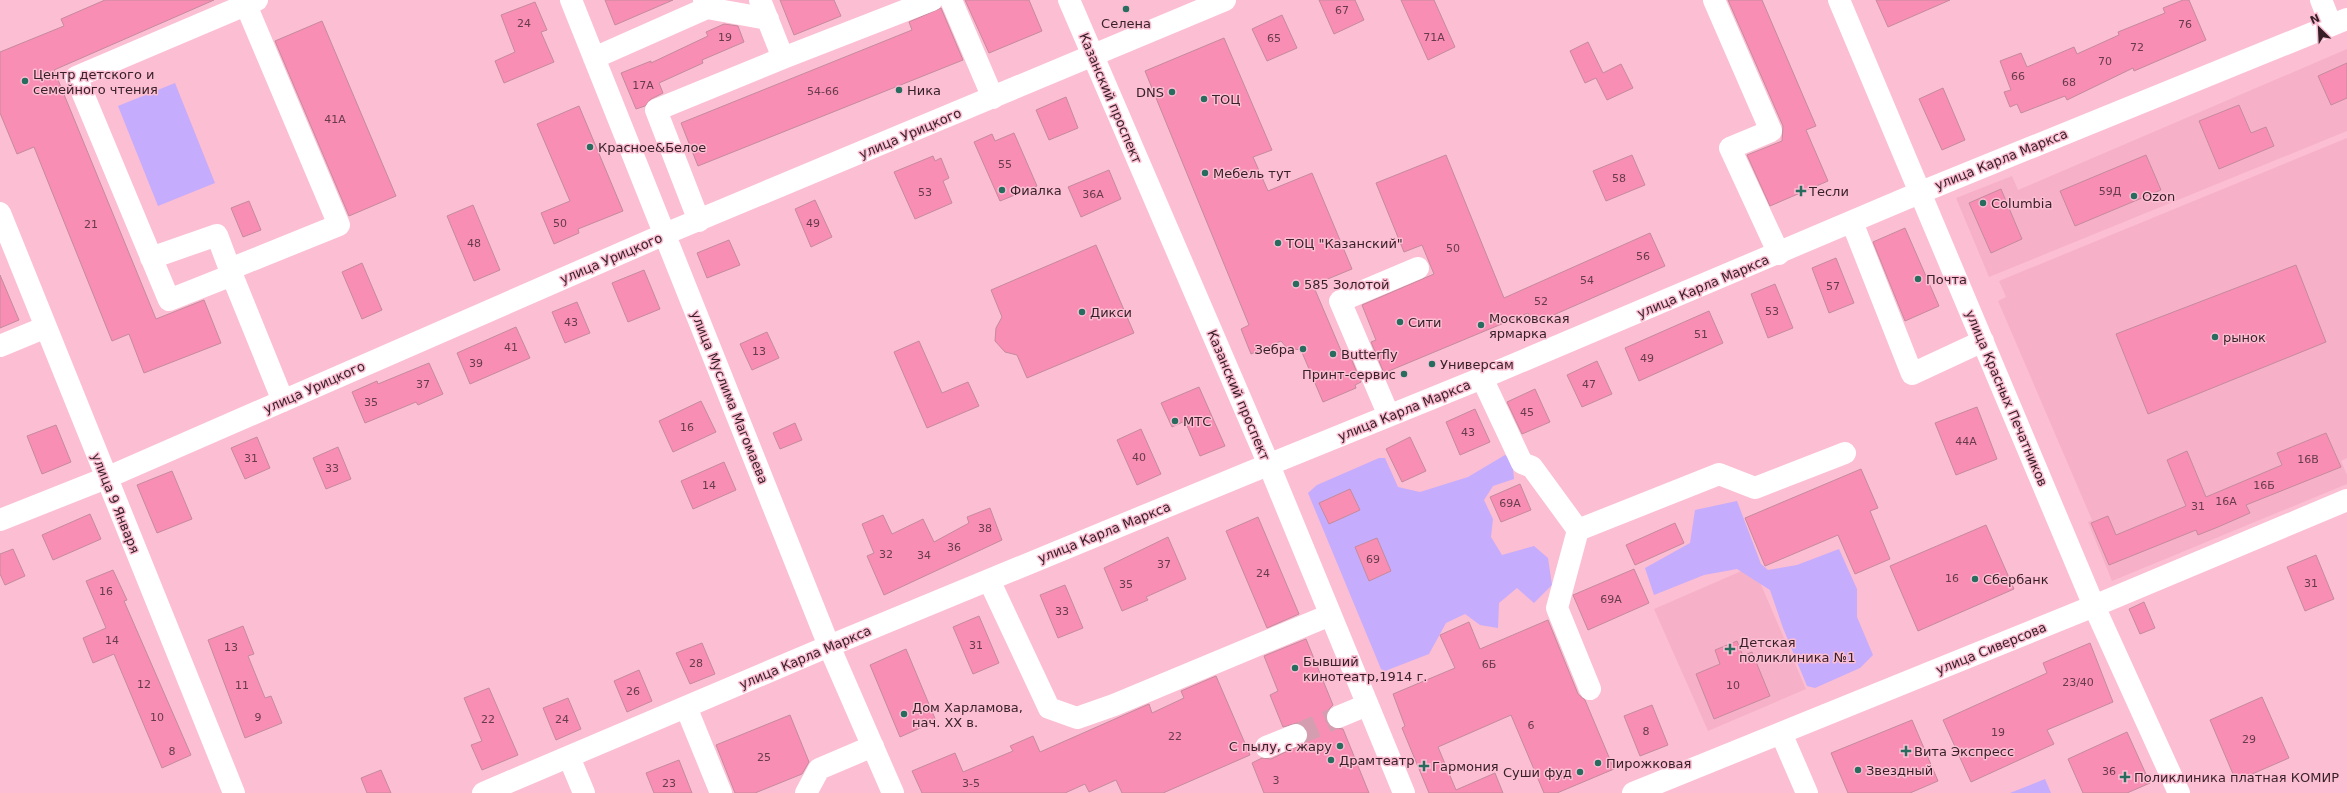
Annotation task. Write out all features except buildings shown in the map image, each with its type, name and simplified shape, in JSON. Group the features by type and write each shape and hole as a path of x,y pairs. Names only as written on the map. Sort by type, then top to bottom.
{"street":[{"name":"улица Муслима Магомаева","path":"571,0 829,646 893,793"},
{"path":"699,221 656,110 783,58 932,0"},
{"path":"951,0 993,98"},
{"name":"Казанский проспект","path":"1069,0 1269,464 1404,793"},
{"name":"улица Урицкого","path":"0,520 106,478 665,234 993,98 1203,4 1225,0"},
{"path":"1714,0 1772,131 1730,148 1779,254"},
{"name":"улица Красных Печатников","path":"1838,0 2094,606 2180,793"},
{"path":"2321,0 2339,22"},
{"path":"251,2 339,225 169,300 76,77 251,2"},
{"path":"594,58 705,4 764,10 783,58"},
{"name":"улица Карла Маркса","path":"483,793 829,646 1269,464 1482,378 1779,254 1919,193 2339,22"},
{"name":"улица 9 Января","path":"0,213 7,249 46,327 234,793"},
{"path":"1852,222 1912,374 1983,341"},
{"path":"151,258 217,235 283,401"},
{"path":"1389,416 1340,301 1418,268"},
{"path":"0,346 46,327"},
{"path":"1482,378 1522,463 1532,468 1578,530"},
{"path":"1578,530 1719,474 1755,488 1845,453"},
{"name":"улица Сиверсова","path":"1633,793 2094,606 2347,500"},
{"path":"1578,530 1557,608 1590,689"},
{"path":"989,580 1049,708 1077,718 1114,705 1330,615"},
{"path":"1338,717 1367,705"},
{"path":"686,707 721,793"},
{"path":"1781,733 1807,793"},
{"path":"1266,747 1296,734"},
{"path":"806,793 819,769 873,746"},
{"path":"569,757 584,793"}],"shaded area":[{"path":"2347,49 2347,131 1989,277 1956,198 2012,176 2018,190"},
{"path":"175,83 215,183 158,206 118,106"},
{"name":"рынок","path":"2347,138 2347,458 2341,461 2347,475 2347,484 2112,581 2088,522 2092,520 1998,301 2006,297 1999,281"},
{"path":"1505,455 1512,459 1514,479 1493,486 1484,500 1493,519 1491,537 1502,555 1534,546 1548,558 1552,585 1534,603 1517,588 1499,603 1498,628 1480,625 1465,614 1446,623 1429,654 1385,671 1381,669 1308,493 1317,485 1379,458 1385,458 1398,487 1420,492 1468,477"},
{"path":"1737,501 1761,564 1768,570 1797,565 1839,549 1857,589 1857,617 1873,655 1860,668 1815,688 1807,686 1783,628 1770,590 1737,569 1704,575 1654,595 1645,568 1690,543 1695,510"},
{"name":"Детская поликлиника №1","path":"1753,566 1806,689 1708,731 1654,609"},
{"path":"2045,779 2051,793 2010,793"}],"tunnel":[{"path":"1296,735 1338,717"}],"place":[{"name":"Селена","path":"1126,9"},
{"name":"Центр детского и семейного чтения","path":"25,81"},
{"name":"Ника","path":"899,90"},
{"name":"DNS","path":"1172,92"},
{"name":"ТОЦ","path":"1204,99"},
{"name":"Красное&Белое","path":"590,147"},
{"name":"Мебель тут","path":"1205,173"},
{"name":"Фиалка","path":"1002,190"},
{"name":"Тесли","path":"1801,191"},
{"name":"Ozon","path":"2134,196"},
{"name":"Columbia","path":"1983,203"},
{"name":"ТОЦ \"Казанский\"","path":"1278,243"},
{"name":"Почта","path":"1918,279"},
{"name":"585 Золотой","path":"1296,284"},
{"name":"Дикси","path":"1082,312"},
{"name":"Сити","path":"1400,322"},
{"name":"Московская ярмарка","path":"1481,325"},
{"name":"рынок","path":"2215,337"},
{"name":"Зебра","path":"1303,349"},
{"name":"Butterfly","path":"1333,354"},
{"name":"Универсам","path":"1432,364"},
{"name":"Принт-сервис","path":"1404,374"},
{"name":"МТС","path":"1175,421"},
{"name":"Сбербанк","path":"1975,579"},
{"name":"Детская поликлиника №1","path":"1730,649"},
{"name":"Бывший кинотеатр,1914 г.","path":"1295,668"},
{"name":"Дом Харламова, нач. XX в.","path":"904,714"},
{"name":"С пылу, с жару","path":"1340,746"},
{"name":"Вита Экспресс","path":"1906,751"},
{"name":"Драмтеатр","path":"1331,760"},
{"name":"Пирожковая","path":"1598,763"},
{"name":"Гармония","path":"1424,766"},
{"name":"Звездный","path":"1858,770"},
{"name":"Суши фуд","path":"1580,772"},
{"name":"Поликлиника платная КОМИР","path":"2125,777"}]}
